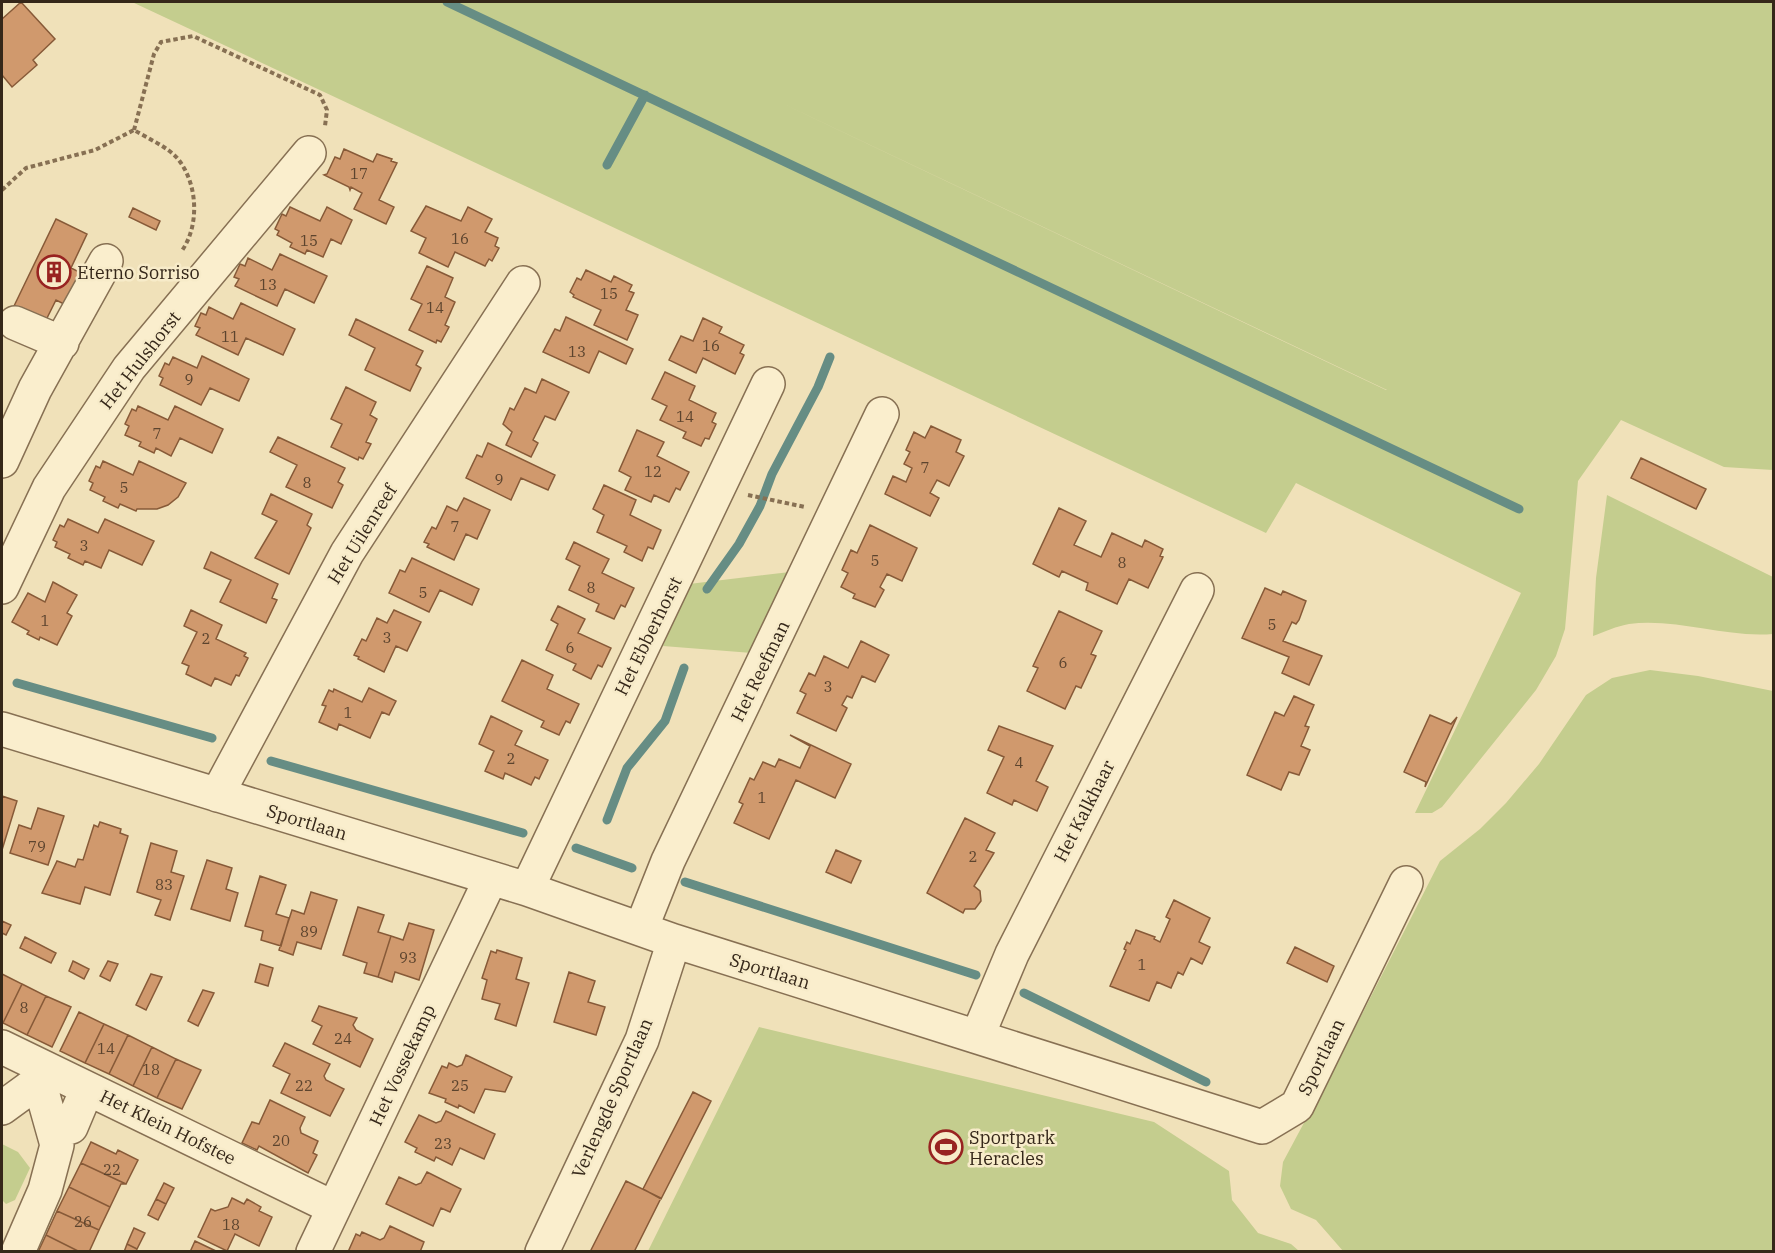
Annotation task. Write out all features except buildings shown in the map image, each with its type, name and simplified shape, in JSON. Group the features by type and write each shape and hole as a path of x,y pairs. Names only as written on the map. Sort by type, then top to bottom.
{"street":[{"name":"Het Hulshorst","path":"2,586 49,488 129,368 309,153"},
{"path":"2,461 35,389 106,261"},
{"name":"Het Uilenreef","path":"217,795 347,554 523,283"},
{"path":"15,323 62,344"},
{"name":"Het Ebberhorst","path":"527,889 768,384"},
{"name":"Het Reefman","path":"641,929 668,861 882,414"},
{"name":"Het Kalkhaar","path":"978,1035 1012,954 1197,591"},
{"name":"Sportlaan","path":"2,729 527,889 674,941 978,1035 1262,1127 1297,1106 1406,883"},
{"name":"Het Vossekamp","path":"313,1251 491,878"},
{"name":"Verlengde Sportlaan","path":"542,1251 642,1040 674,941"},
{"name":"Het Klein Hofstee","path":"4,1055 43,1075 87,1089 334,1208"},
{"path":"2,1108 43,1075 65,1136"},
{"path":"18,1251 45,1190 65,1136 87,1089"},
{"path":"2,1248 9,1251"}],"path":[{"path":"134,130 150,65 161,42 193,36 321,95 327,110 324,132 309,153"},
{"path":"750,496 779,500"}],"green space":[{"path":"132,2 1773,2 1773,470 1724,467 1621,420 1578,481 1565,629 1556,656 1536,690 1442,807 1432,813 1415,813 1521,593 1296,483 1266,533","holes":["653,42 1387,390 1386,390"]},
{"path":"1607,495 1773,577 1773,634 1737,633 1647,623 1624,625 1593,636 1596,578"},
{"path":"790,572 752,653 663,646 689,584"},
{"path":"1650,670 1698,676 1773,691 1773,1251 1343,1251 1316,1220 1291,1209 1280,1186 1283,1162 1440,861 1480,829 1506,803 1539,764 1586,695 1612,678"},
{"name":"Sportpark Heracles","path":"759,1027 1154,1122 1229,1171 1232,1200 1258,1233 1291,1244 1299,1251 648,1251"},
{"path":"2,1144 18,1152 30,1168 15,1200 6,1204 2,1200"}],"waterway":[{"path":"447,2 1519,509"},
{"path":"607,165 645,95"},
{"path":"707,589 739,544 760,506 772,474 818,387 830,357"},
{"path":"607,820 627,768 665,721 684,668"},
{"path":"17,683 212,738"},
{"path":"271,761 523,833"},
{"path":"576,848 632,868"},
{"path":"685,882 976,975"},
{"path":"1024,993 1206,1082"}],"place":[{"name":"Eterno Sorriso","path":"54,272"},
{"name":"Sportpark Heracles","path":"946,1147"}]}
